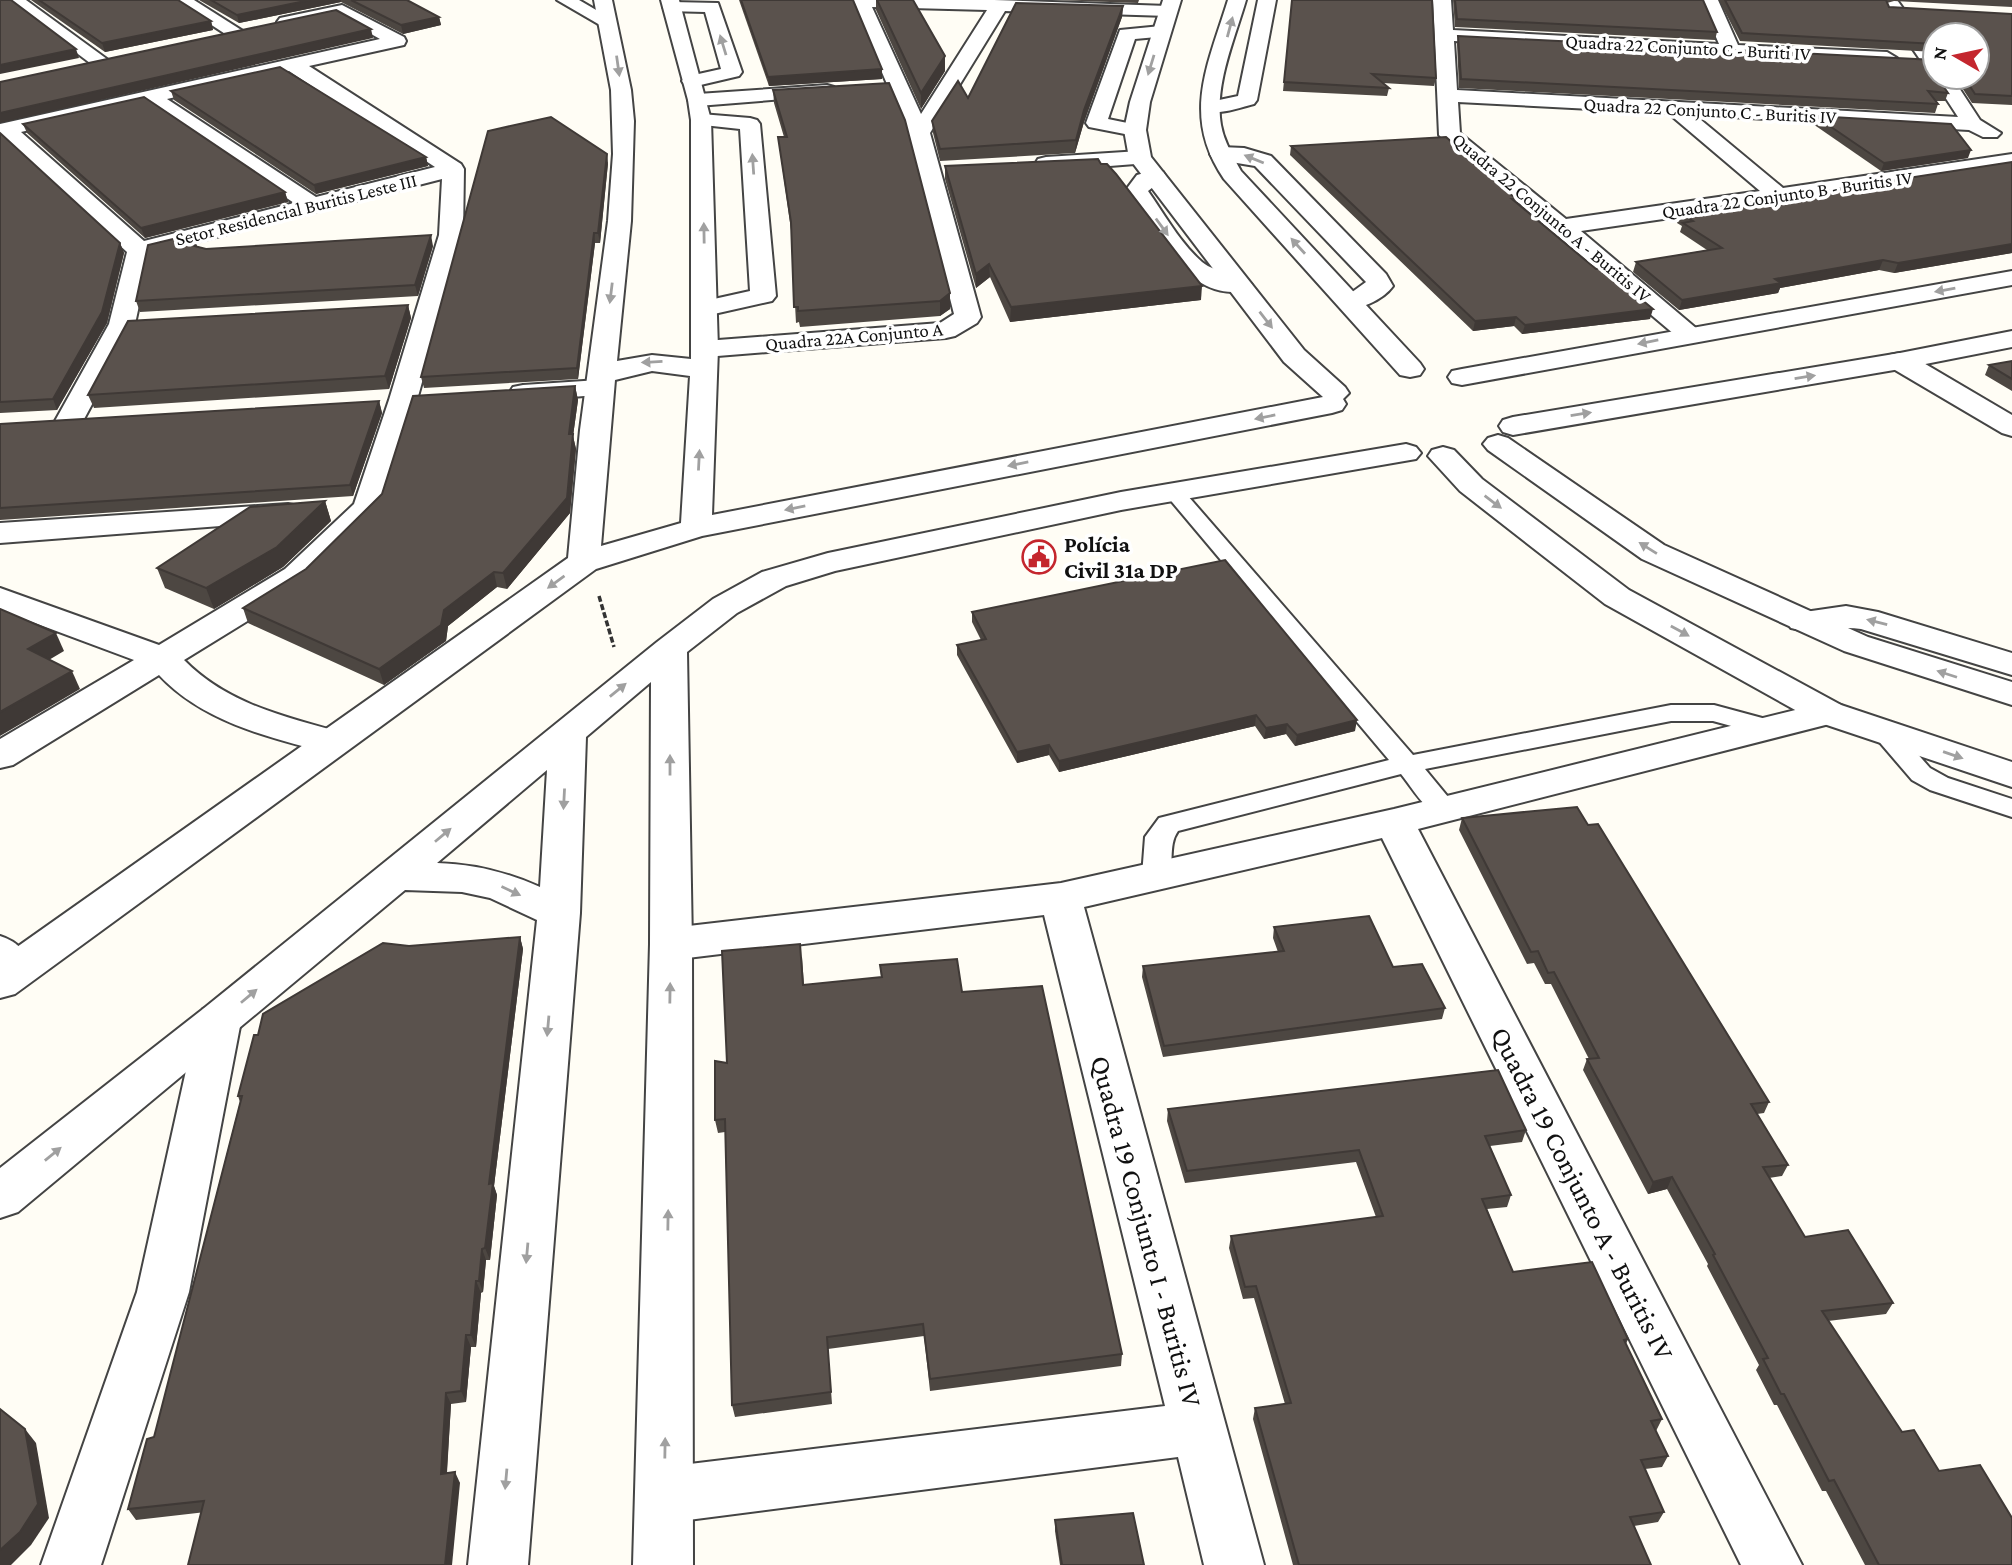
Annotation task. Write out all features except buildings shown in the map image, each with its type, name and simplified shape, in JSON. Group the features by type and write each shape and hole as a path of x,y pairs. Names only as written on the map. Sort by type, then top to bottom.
{"street":[{"path":"15,0 108,60 78,66"},
{"path":"182,0 251,30"},
{"path":"566,0 605,10 617,57 624,119 617,234 581,564"},
{"path":"860,0 1167,14"},
{"name":"Quadra 22A Conjunto A","path":"704,360 946,330 968,317 919,133 860,0"},
{"path":"1237,0 1219,64 1210,118 1221,154 1232,174 1410,369"},
{"path":"1212,107 1247,100 1268,0"},
{"name":"Quadra 22 Conjunto A - Buritis IV","path":"1442,0 1450,135 1690,334"},
{"path":"1709,0 1731,50"},
{"path":"696,528 705,308 697,101 671,4 712,7 732,72 697,101"},
{"path":"1891,4 1920,10"},
{"path":"1891,4 1921,47"},
{"path":"919,133 999,6"},
{"path":"3,130 397,41 342,10 210,39"},
{"path":"1167,14 1140,102 1135,130 1147,167 1145,180 1136,191 1187,261 1198,272 1210,278 1239,285 1294,356 1349,401 1376,445 1406,453 1443,456 1474,453 1506,435 2012,340"},
{"path":"1135,130 1096,122 1126,34 1167,14"},
{"name":"Quadra 22 Conjunto C - Buriti IV","path":"1445,35 1731,50 1921,67"},
{"path":"0,756 297,576 368,507 451,234 453,169 292,64"},
{"path":"872,88 899,86"},
{"path":"697,101 845,90"},
{"path":"1951,91 1973,124 2012,146"},
{"name":"Quadra 22 Conjunto C - Buritis IV","path":"1447,95 1973,124"},
{"path":"150,96 312,205"},
{"path":"62,98 81,112"},
{"path":"697,101 750,124 763,296 705,308"},
{"path":"1674,108 1778,195"},
{"path":"3,130 139,252 234,248"},
{"path":"1221,154 1244,155 1263,161 1377,279 1380,286 1350,303"},
{"name":"Quadra 22 Conjunto B - Buritis IV","path":"1561,227 2012,161"},
{"path":"1021,165 1147,167"},
{"name":"Setor Residencial Buritis Leste III","path":"139,252 453,169"},
{"path":"928,171 955,169"},
{"path":"424,236 451,234"},
{"path":"69,421 122,324 139,252"},
{"path":"1462,377 2012,278"},
{"path":"404,307 431,306"},
{"path":"122,324 149,322"},
{"path":"494,395 600,382 624,366 658,361 704,360"},
{"path":"1900,361 2012,427"},
{"path":"5,968 333,742 581,564 696,528 1349,401 1410,369 1462,377 1485,387 1502,399 1512,412 1506,435"},
{"path":"1506,435 1653,552 1856,644 2012,694"},
{"path":"1072,453 1101,458 1115,466 1122,477 1122,502"},
{"path":"2,1194 219,1021 669,649 724,606 774,579 828,563 1122,502 1406,453"},
{"path":"1443,456 1471,485 1616,597 1828,713 2012,775"},
{"path":"0,533 368,507"},
{"path":"0,598 162,658 191,688 251,719 333,742"},
{"path":"1803,621 1846,616 1866,619 2012,664"},
{"path":"663,1565 671,944 669,649"},
{"path":"671,944 1061,898 1394,822 1828,713"},
{"path":"498,1565 559,913 568,731"},
{"name":"Quadra 19 Conjunto A - Buritis IV","path":"1394,822 1772,1565"},
{"path":"396,875 462,878 500,886 559,913"},
{"name":"Quadra 19 Conjunto I - Buritis IV","path":"1061,898 1234,1565"},
{"path":"69,1560 163,1292 219,1021"},
{"path":"664,1495 1198,1428"}],"lane":[{"path":"1174,492 1445,809"},
{"path":"1156,876 1159,837 1169,824 1407,764 1671,713 1714,713 1768,728"},
{"path":"1883,731 1921,774 1939,784 2012,808"}],"path":[{"path":"581,564 595,586 605,610 614,645 614,694"}],"place":[{"name":"Polícia Civil 31a DP","path":"1039,557"}]}
